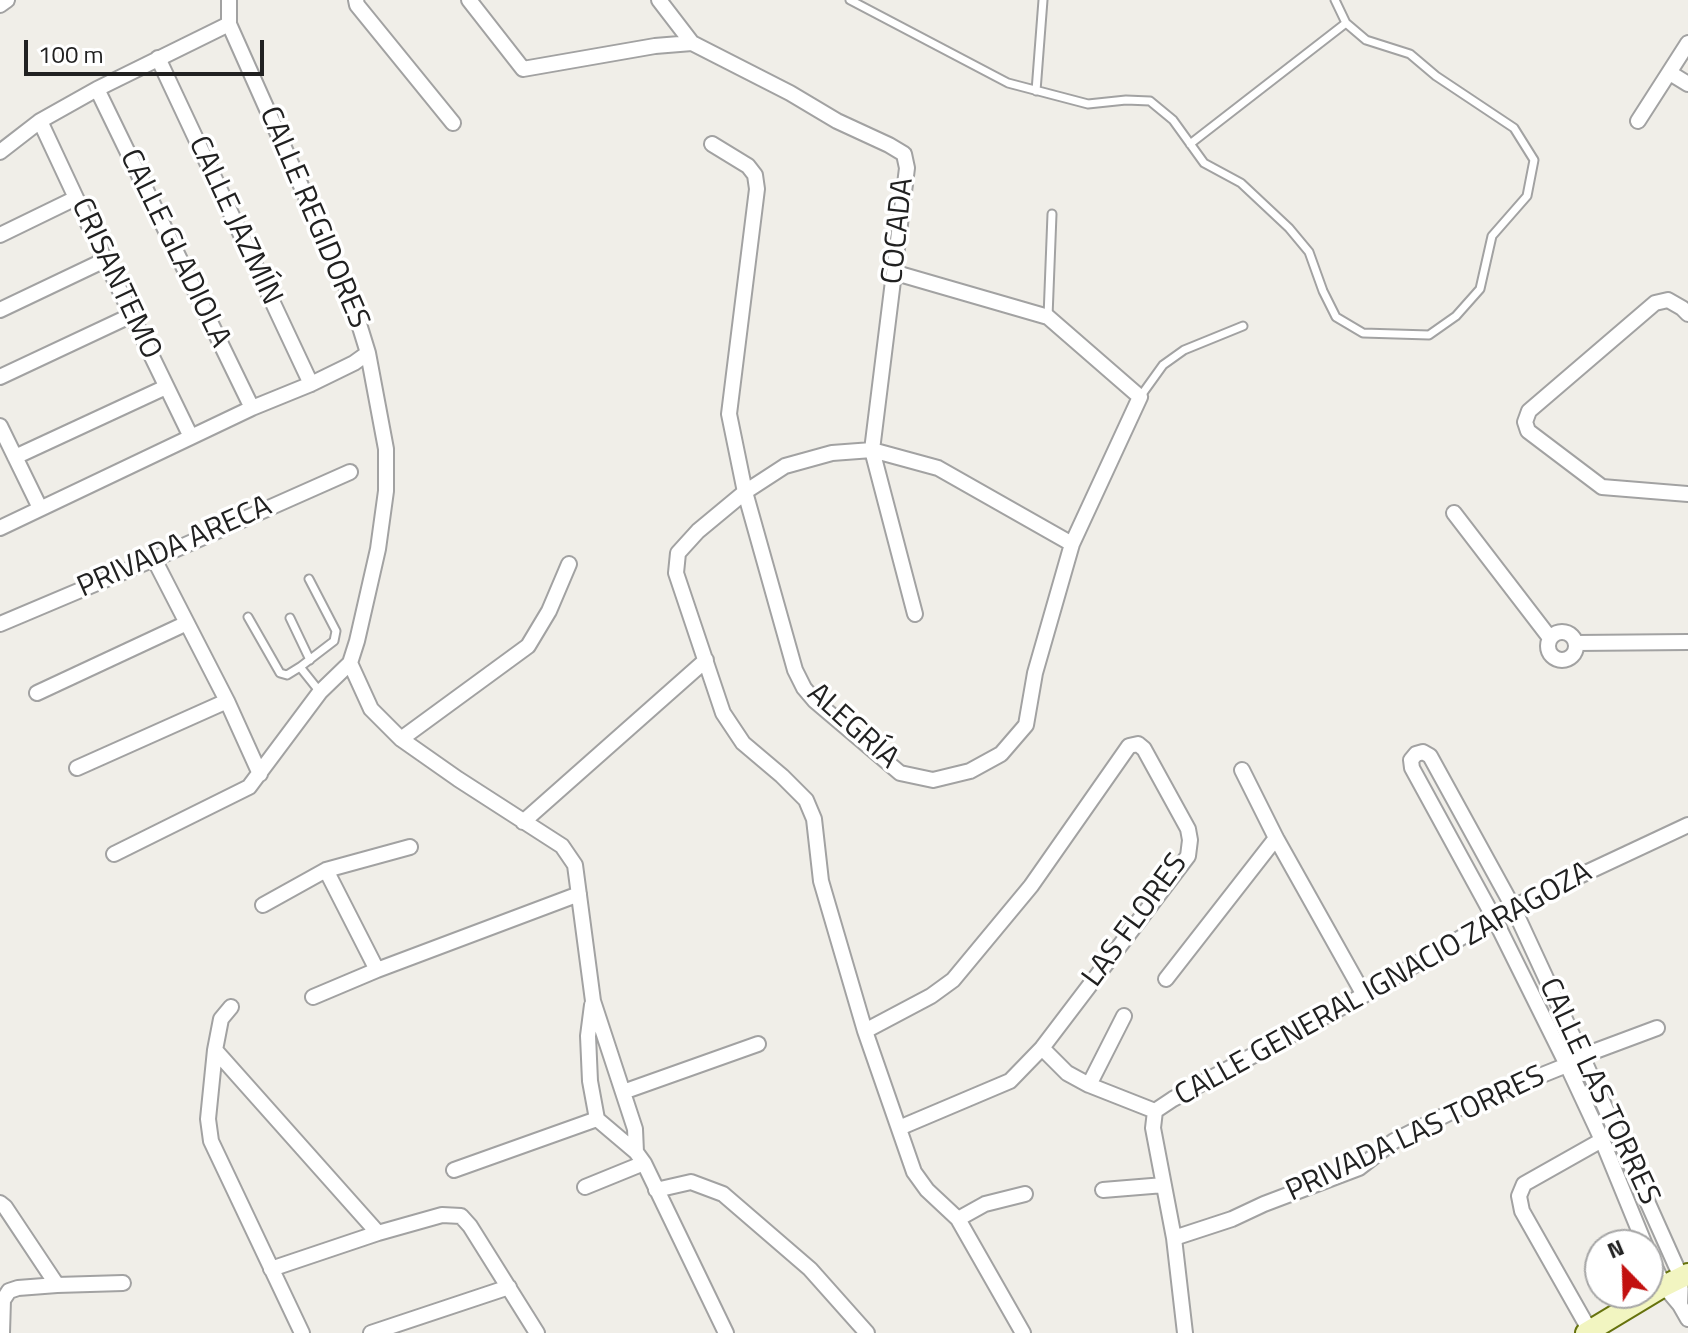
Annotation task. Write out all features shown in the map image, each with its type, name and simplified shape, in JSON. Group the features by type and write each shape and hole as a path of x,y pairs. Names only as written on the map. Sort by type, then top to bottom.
{"main road":[{"path":"1588,1332 1678,1279"}],"street":[{"path":"0,5 7,0"},
{"name":"CALLE REGIDORES","path":"229,0 229,24 351,298 368,353 386,449 386,491 378,549 350,663"},
{"path":"356,0 453,123"},
{"path":"469,0 523,69 655,46 692,43"},
{"name":"COCADA","path":"659,0 692,43 904,154 907,168 896,273 872,450"},
{"path":"0,152 40,121 97,89 229,24"},
{"path":"1638,121 1688,43"},
{"name":"CALLE JAZMÍN","path":"158,58 311,384"},
{"path":"1670,73 1688,84"},
{"name":"CALLE GLADIOLA","path":"97,89 252,408"},
{"name":"CRISANTEMO","path":"40,121 191,437"},
{"name":"ALEGRÍA","path":"712,144 748,166 755,175 757,189 729,414 745,492 795,670 815,701 900,773 933,780 970,771 1001,754 1026,725 1035,673 1072,544 1140,397"},
{"path":"0,235 76,198"},
{"path":"0,310 105,260"},
{"path":"896,273 1048,317 1140,397"},
{"path":"1688,314 1668,300 1655,303 1529,411 1525,422 1528,431 1602,487 1688,494"},
{"path":"0,377 132,315"},
{"path":"0,528 252,408 311,384 368,353"},
{"path":"15,457 166,387"},
{"path":"0,426 40,508"},
{"path":"872,450 915,614"},
{"path":"1023,1333 958,1219 927,1190 914,1172 865,1031 821,881 814,819 806,800 743,743 723,713 676,573 678,553 698,531 745,492 785,466 832,453 872,450 938,468 1072,544"},
{"name":"PRIVADA ARECA","path":"0,624 350,472"},
{"path":"1454,513 1550,638"},
{"path":"154,559 227,701 260,774"},
{"path":"401,739 528,646 549,611 569,564"},
{"path":"37,693 187,623"},
{"path":"1565,632 1572,636 1576,651 1572,658 1556,660 1547,646 1550,638 1556,633 1565,632"},
{"path":"1576,643 1688,642"},
{"path":"523,822 706,660"},
{"path":"114,854 249,787 320,692 350,663 371,709 401,739 562,846 575,865 593,1001 635,1129 640,1157 726,1333"},
{"path":"77,768 227,701"},
{"name":"LAS FLORES","path":"865,1031 931,996 953,980 1031,886 1129,746 1138,744 1144,749 1188,829 1188,856 1042,1048 1010,1081 899,1128"},
{"path":"1494,918 1412,768 1411,760 1416,754 1423,752 1430,756 1513,907"},
{"path":"1242,770 1276,838 1364,995"},
{"name":"CALLE GENERAL IGNACIO ZARAGOZA","path":"1185,1333 1174,1238 1153,1128 1155,1111 1364,995 1513,907 1688,825"},
{"path":"1166,979 1276,838"},
{"path":"263,905 326,870 410,847"},
{"path":"326,870 377,970"},
{"path":"313,997 579,894"},
{"name":"CALLE LAS TORRES","path":"1513,907 1582,1056 1678,1279"},
{"name":"CALLE LAS TORRES","path":"1494,918 1602,1140 1638,1229"},
{"path":"593,1001 588,1036 590,1081 597,1119 640,1157"},
{"path":"231,1007 221,1019 215,1050 208,1119 211,1141 302,1333"},
{"path":"1089,1085 1124,1016"},
{"name":"PRIVADA LAS TORRES","path":"1174,1238 1232,1219 1359,1168 1394,1141 1455,1110 1657,1028"},
{"path":"623,1092 758,1044"},
{"path":"1042,1048 1067,1073 1155,1111"},
{"path":"215,1050 378,1233"},
{"path":"454,1170 597,1119"},
{"path":"1588,1332 1522,1211 1519,1196 1524,1184 1602,1140"},
{"path":"585,1187 640,1157"},
{"path":"656,1190 691,1182 723,1194 810,1269 867,1333"},
{"path":"1103,1190 1164,1185"},
{"path":"958,1219 985,1204 1025,1194"},
{"path":"0,1203 57,1285"},
{"path":"271,1269 442,1215 461,1216 537,1333"},
{"path":"1678,1279 1680,1305 1688,1319"},
{"path":"2,1333 3,1300 9,1291 57,1285 123,1283"},
{"path":"371,1333 509,1287"}],"lane":[{"path":"850,0 1008,83 1088,104 1150,101 1173,120 1204,163 1241,183 1289,228 1309,252 1336,317 1363,333 1429,335 1456,316 1480,289 1492,236 1527,196 1534,160 1514,128 1436,76 1410,54 1366,40 1346,23 1335,0"},
{"path":"1036,91 1043,0"},
{"path":"1190,144 1346,23"},
{"path":"1048,317 1052,214"},
{"name":"ALEGRÍA","path":"1140,397 1163,365 1184,350 1243,326"},
{"path":"248,617 280,673 287,675 300,667 334,641 336,631 309,579"},
{"path":"290,618 310,660"},
{"path":"300,667 320,692"}]}
